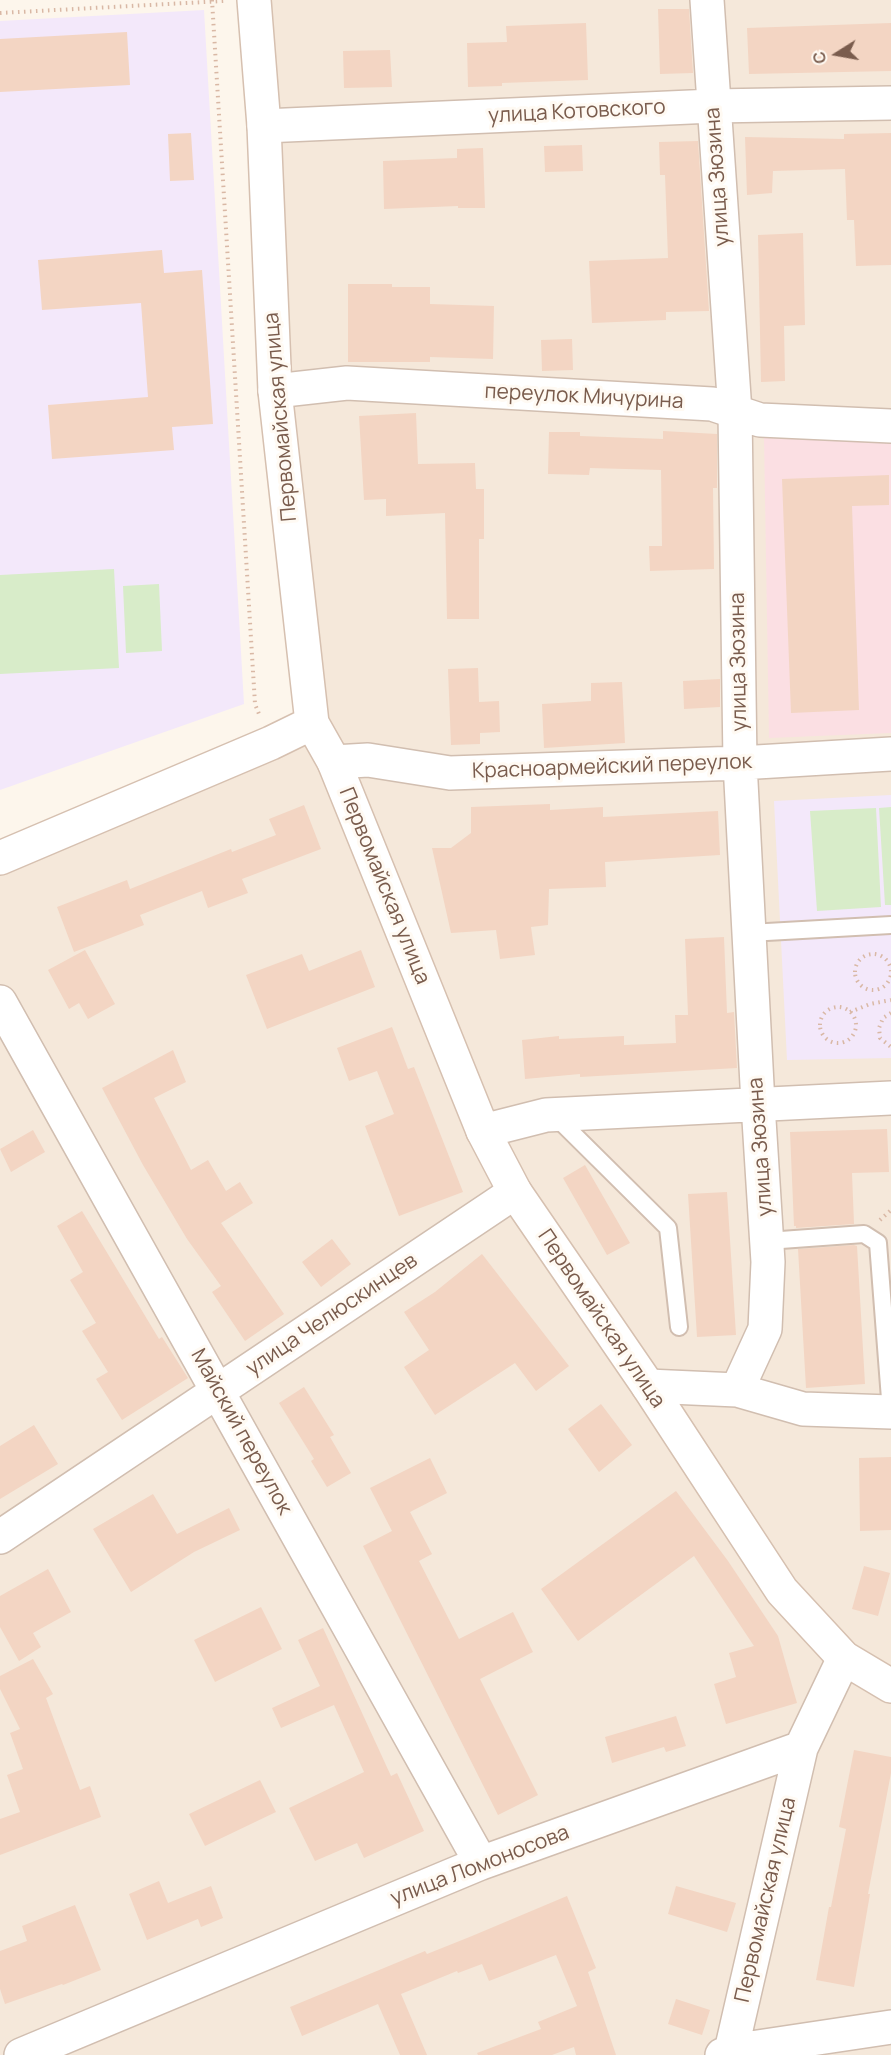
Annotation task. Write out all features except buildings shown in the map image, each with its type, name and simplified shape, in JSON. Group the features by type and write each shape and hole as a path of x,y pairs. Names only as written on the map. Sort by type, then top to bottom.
{"street":[{"name":"Первомайская улица","path":"254,0 264,126 275,391 312,723 334,762 483,1131 515,1192 648,1386 782,1591 844,1658"},
{"name":"улица Зюзина","path":"707,0 735,412 740,763 768,1262 765,1329 737,1390"},
{"name":"улица Котовского","path":"264,126 713,106 891,103"},
{"name":"переулок Мичурина","path":"275,391 347,383 712,404 760,420 891,426"},
{"path":"0,858 312,723"},
{"name":"Красноармейский переулок","path":"334,762 368,760 450,773 740,763 891,754"},
{"name":"Майский переулок","path":"0,1002 481,1863"},
{"path":"483,1131 553,1115 891,1098"},
{"name":"улица Челюскинцев","path":"0,1537 515,1192"},
{"path":"648,1386 737,1390 803,1409 891,1412"},
{"path":"801,1748 844,1658 891,1686"},
{"name":"Первомайская улица","path":"727,2053 801,1748"},
{"name":"улица Ломоносова","path":"21,2055 481,1863 801,1748"},
{"path":"727,2053 891,2027"}],"lane":[{"path":"749,933 891,925"},
{"path":"553,1115 668,1228 679,1327"},
{"path":"767,1240 864,1234 878,1242 891,1412"}],"path":[{"path":"212,1 255,704 259,715"},
{"path":"0,13 232,1"},
{"path":"864,956 880,956 888,964 890,970 889,983 877,989 866,988 857,981 856,964 864,956"},
{"path":"850,1012 855,1023 853,1035 837,1043 826,1038 820,1028 820,1023 825,1013 835,1007 850,1012 870,1004 891,1000"},
{"path":"891,1013 883,1018 879,1028 880,1038 891,1047"}],"shaded area":[{"path":"254,0 891,0 891,2055 0,2055 0,858 312,723"},
{"path":"204,10 244,704 0,790 0,21"},
{"path":"764,438 891,442 891,733 769,738"},
{"path":"891,795 891,1058 787,1060 774,801"}],"green space":[{"path":"114,569 119,668 0,674 0,575"},
{"path":"159,584 162,651 126,653 123,586"},
{"path":"891,807 891,905 885,905 879,808"},
{"path":"876,808 881,907 817,911 810,811"}]}
